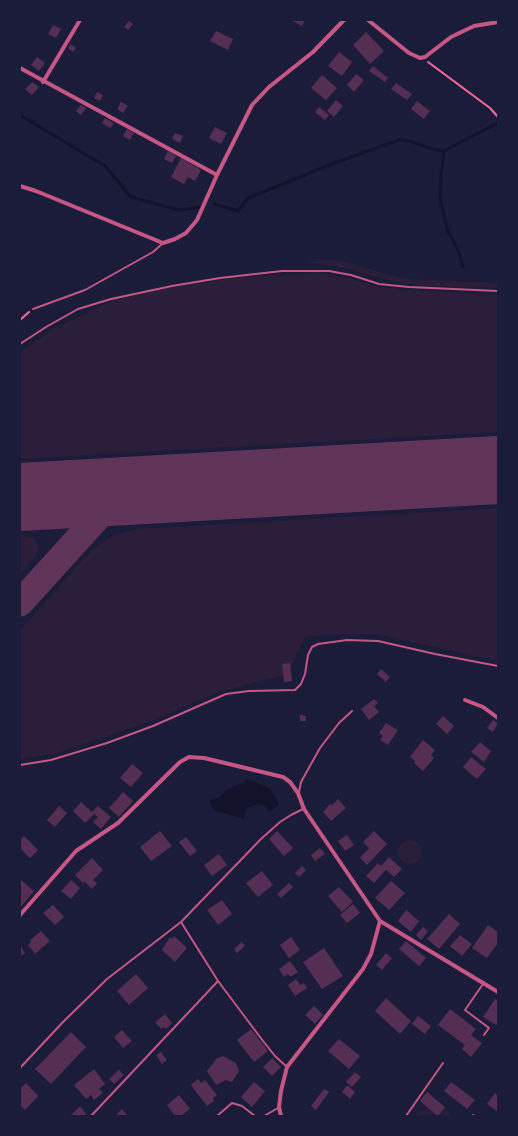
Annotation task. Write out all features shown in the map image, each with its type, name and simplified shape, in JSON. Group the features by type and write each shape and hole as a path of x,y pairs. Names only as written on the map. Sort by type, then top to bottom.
{"street":[{"path":"43,82 80,20"},
{"path":"20,186 36,191 163,243 186,233 197,220 217,175 252,105 269,87 313,52 344,20"},
{"path":"368,20 409,53 423,58 452,37 474,26 498,22"},
{"path":"20,68 43,82 217,175"},
{"path":"465,700 483,707 498,718"},
{"path":"20,915 76,851 118,823 180,762 190,757 204,758 283,777 290,782 298,793 304,809 380,921 498,992"},
{"path":"281,1116 279,1107 287,1067 363,970 371,954 380,921"}],"lane":[{"path":"33,309 85,290 152,252 163,243"},
{"path":"20,344 46,327 78,310 111,300 157,289 220,278 282,271 329,271 379,284 498,292"},
{"path":"20,765 51,760 107,743 153,726 226,694 249,691 294,690 300,684 305,674 308,656 312,647 318,644 347,640 378,641 498,666"},
{"path":"298,793 301,782 320,748 340,723 352,711"},
{"path":"20,1068 63,1022 107,979 181,922 261,839 280,822 304,809"},
{"path":"181,922 218,982 275,1056 287,1067"},
{"path":"91,1116 218,982"},
{"path":"484,984 465,1010 488,1028 484,1035"},
{"path":"406,1116 443,1063"},
{"path":"217,1116 232,1103 242,1106 255,1116"},
{"path":"264,1116 279,1107"}],"path":[{"path":"423,58 490,108 498,116"},
{"path":"20,320 33,309"}],"shaded area":[{"path":"329,260 345,262 409,279 498,283 498,288 426,286 396,282 340,267 306,262"},
{"path":"319,273 348,278 379,287 498,295 498,432 20,459 20,352 53,329 116,299 150,291 233,278"},
{"path":"498,508 498,661 374,634 318,635 305,637 285,676 219,692 146,723 55,754 20,759 20,630 92,550 115,534 140,529"},
{"path":"20,534 33,538 38,544 38,551 36,556 20,574"},
{"path":"247,779 271,789 279,804 269,812 265,806 258,804 247,808 244,819 213,810 209,801 220,797 226,790 245,782"},
{"path":"410,840 418,844 422,852 418,860 410,864 402,860 398,852 402,844"},
{"path":"435,1103 454,1116 413,1116"}],"building":[{"path":"291,20 305,20 302,26"},
{"path":"129,21 133,24 128,30 124,27"},
{"path":"53,25 61,29 56,38 48,34"},
{"path":"216,31 233,39 228,50 210,41"},
{"path":"366,32 384,51 370,64 353,45"},
{"path":"71,44 76,48 73,52 68,48"},
{"path":"339,52 352,62 342,76 328,66"},
{"path":"37,57 45,63 39,71 31,65"},
{"path":"373,66 388,78 385,82 369,71"},
{"path":"356,74 364,80 354,92 347,85"},
{"path":"322,75 337,88 326,100 311,88"},
{"path":"32,82 39,87 32,95 25,89"},
{"path":"396,83 412,94 407,100 391,89"},
{"path":"97,92 103,95 100,101 94,98"},
{"path":"336,100 343,106 334,117 327,111"},
{"path":"417,101 430,111 424,119 411,109"},
{"path":"121,102 128,106 123,113 117,109"},
{"path":"81,105 86,108 81,115 76,111"},
{"path":"319,107 329,115 325,120 315,112"},
{"path":"105,118 114,123 110,128 102,123"},
{"path":"215,127 227,133 221,144 209,138"},
{"path":"127,129 134,133 130,140 123,136"},
{"path":"175,133 183,136 180,143 172,139"},
{"path":"168,151 176,156 172,163 164,159"},
{"path":"181,158 201,170 195,181 188,177 184,184 171,177"},
{"path":"290,663 292,681 284,682 282,664"},
{"path":"381,669 390,677 386,682 377,674"},
{"path":"374,699 378,703 374,706 379,712 369,720 361,709"},
{"path":"300,715 306,716 306,721 300,721"},
{"path":"443,716 454,726 447,734 436,724"},
{"path":"493,720 498,723 493,732 487,728"},
{"path":"386,723 398,730 388,745 380,740 383,736 379,733"},
{"path":"423,740 435,750 431,755 434,758 423,771 410,757"},
{"path":"480,742 491,751 484,762 471,752"},
{"path":"471,757 486,769 477,779 463,767"},
{"path":"132,764 143,773 131,787 120,778"},
{"path":"123,792 133,801 119,817 109,808"},
{"path":"338,799 346,808 331,821 323,812 330,804 332,805"},
{"path":"81,802 92,812 98,806 111,817 101,829 93,822 98,817 94,814 85,823 73,811"},
{"path":"59,806 67,813 55,827 47,820"},
{"path":"160,831 172,846 151,861 140,847"},
{"path":"277,831 293,848 284,856 269,839"},
{"path":"374,831 387,844 367,865 360,858 369,848 363,842"},
{"path":"347,835 354,845 345,851 338,841"},
{"path":"24,836 38,850 30,858 20,848 20,840"},
{"path":"186,837 197,851 190,856 179,842"},
{"path":"320,848 325,854 315,861 311,855"},
{"path":"219,854 227,865 212,876 204,865"},
{"path":"389,857 402,869 394,877 386,870 374,883 366,876 378,863 381,866"},
{"path":"92,858 103,870 93,880 97,883 92,889 75,875"},
{"path":"302,866 306,870 299,877 295,873"},
{"path":"262,871 273,885 258,897 246,883"},
{"path":"20,879 34,891 20,908"},
{"path":"71,880 80,888 71,899 61,891"},
{"path":"391,881 405,893 389,910 375,898"},
{"path":"289,883 293,887 281,898 277,894"},
{"path":"339,887 353,902 342,912 328,896"},
{"path":"222,900 232,914 218,925 207,910"},
{"path":"353,904 360,913 347,923 340,915"},
{"path":"53,905 64,917 55,925 43,913"},
{"path":"406,910 419,921 411,932 398,921"},
{"path":"449,914 460,924 439,949 427,939"},
{"path":"488,925 498,932 498,943 487,958 472,948"},
{"path":"423,927 428,931 421,940 416,935"},
{"path":"41,931 50,941 35,954 28,945 31,942 30,940"},
{"path":"460,935 472,944 462,956 450,946"},
{"path":"174,936 187,948 175,962 162,950 170,937 172,939"},
{"path":"291,937 300,950 289,958 280,945"},
{"path":"406,941 426,958 419,966 399,949"},
{"path":"242,942 245,946 237,953 234,949"},
{"path":"20,945 25,953 20,957"},
{"path":"324,948 343,976 322,989 303,962"},
{"path":"386,953 392,958 382,970 376,965"},
{"path":"290,961 298,972 290,977 288,974 284,977 279,969"},
{"path":"136,974 148,988 129,1005 117,991"},
{"path":"296,979 300,985 304,983 307,988 295,996 288,985"},
{"path":"386,998 411,1021 400,1034 375,1011"},
{"path":"495,999 498,1001 498,1023 496,1025 483,1017"},
{"path":"314,1006 323,1015 315,1024 305,1015"},
{"path":"450,1009 476,1029 471,1035 482,1043 471,1057 462,1049 465,1045 438,1025"},
{"path":"165,1014 172,1023 166,1029 164,1027 161,1029 155,1022"},
{"path":"418,1016 431,1026 425,1034 412,1024"},
{"path":"251,1029 268,1051 254,1062 237,1040"},
{"path":"122,1030 132,1041 123,1048 114,1037"},
{"path":"71,1032 86,1047 51,1084 35,1069"},
{"path":"339,1039 360,1056 349,1069 328,1051"},
{"path":"161,1052 167,1060 162,1064 156,1055"},
{"path":"223,1056 236,1063 239,1071 232,1082 226,1080 216,1085 207,1071 217,1058"},
{"path":"272,1058 281,1067 272,1076 263,1067"},
{"path":"94,1069 105,1084 99,1089 103,1093 94,1100 91,1095 86,1099 74,1085"},
{"path":"119,1070 124,1075 114,1084 109,1079"},
{"path":"355,1072 361,1077 352,1087 346,1082"},
{"path":"198,1079 201,1083 205,1080 217,1095 213,1098 214,1101 207,1106 191,1085"},
{"path":"254,1082 265,1091 252,1107 241,1097"},
{"path":"451,1082 475,1100 467,1109 444,1091"},
{"path":"26,1083 38,1096 25,1110 20,1105 20,1089"},
{"path":"347,1085 355,1092 350,1099 342,1092"},
{"path":"324,1089 329,1092 316,1110 311,1106"},
{"path":"427,1092 445,1107 438,1116 420,1101"},
{"path":"495,1093 498,1096 497,1111 487,1104"},
{"path":"179,1095 190,1109 181,1116 175,1116 167,1105"},
{"path":"80,1106 86,1114 84,1116 70,1116"},
{"path":"122,1109 128,1116 115,1116"}],"waterway":[{"path":"20,115 105,166 131,197 179,210 202,207"},
{"path":"214,204 238,211 248,198 337,162 399,140 410,141 429,148 444,151 498,123"},
{"path":"444,151 440,197 447,229 458,250 463,267"}],"taxiway":[{"path":"20,603 107,507 123,497 133,493 169,488"}],"runway":[{"path":"20,497 498,470"}]}
